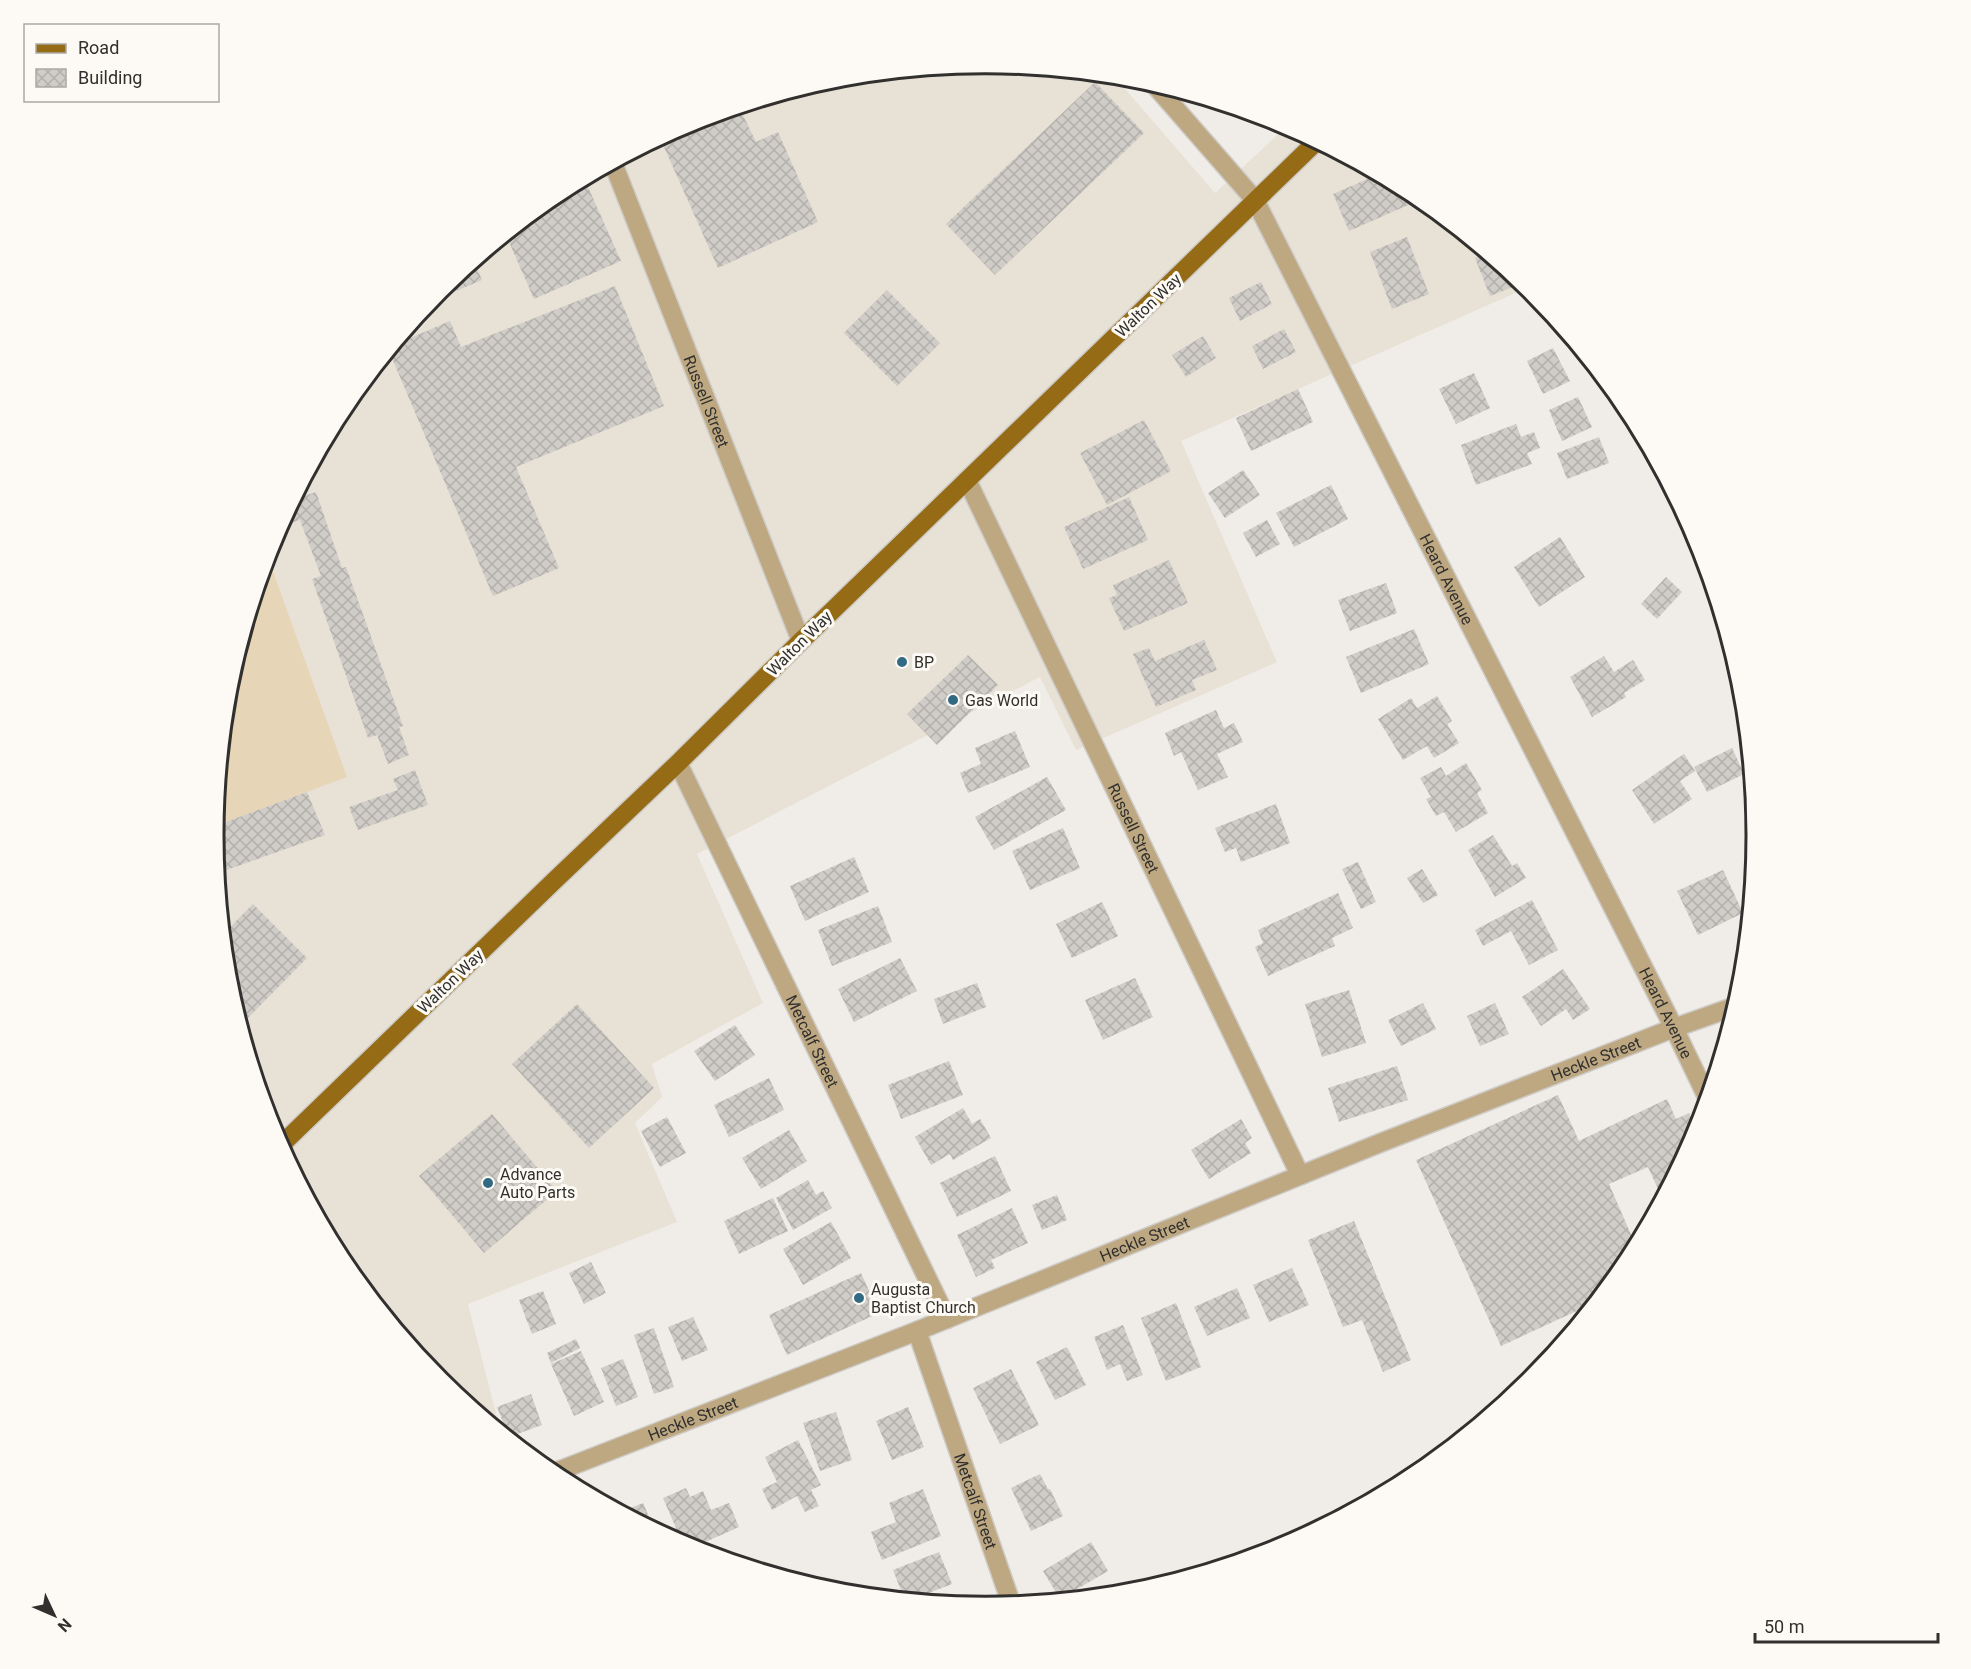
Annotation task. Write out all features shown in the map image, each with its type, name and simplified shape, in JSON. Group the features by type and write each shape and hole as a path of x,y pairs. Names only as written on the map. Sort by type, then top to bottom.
{"main road":[{"name":"Walton Way","path":"288,1138 678,763 1311,147"}],"street":[{"name":"Heard Avenue","path":"1163,95 1255,200 1703,1088"},
{"name":"Russell Street","path":"616,169 801,641"},
{"name":"Russell Street","path":"967,480 1300,1175"},
{"name":"Metcalf Street","path":"678,763 947,1319"},
{"name":"Heckle Street","path":"565,1468 917,1331 1300,1175 1726,1010"},
{"name":"Metcalf Street","path":"917,1331 1008,1595"}],"shaded area":[{"path":"986,74 1035,75 1123,86 1215,193 1280,132 1366,175 1408,202 1449,231 1519,291 1181,441 1277,662 1076,750 1040,677 697,854 763,1003 652,1064 662,1097 635,1123 677,1222 468,1304 497,1418 447,1373 382,1298 326,1215 303,1171 282,1126 250,1031 231,934 224,834 231,735 239,686 250,638 282,543 326,454 353,412 382,371 447,296 522,231 563,202 605,175 694,131 789,99 837,88 936,75"},
{"path":"272,570 347,777 224,822 231,735 239,686 250,638"}],"building":[{"path":"1095,82 1144,133 995,275 946,224"},
{"path":"742,114 756,142 778,132 818,222 718,268 663,145 694,131"},
{"path":"1370,178 1411,204 1349,231 1333,194"},
{"path":"588,186 621,261 534,299 509,242"},
{"path":"1407,237 1429,294 1392,309 1370,252"},
{"path":"1480,256 1514,287 1490,296 1475,258"},
{"path":"477,268 482,280 449,294"},
{"path":"1261,282 1272,304 1240,321 1229,298"},
{"path":"615,286 664,406 516,467 559,568 493,596 392,359 408,339 450,321 461,347"},
{"path":"887,290 940,343 897,386 844,333"},
{"path":"1284,329 1296,352 1263,369 1252,346"},
{"path":"1203,336 1216,358 1186,377 1172,355"},
{"path":"1553,348 1570,381 1543,394 1527,361"},
{"path":"1474,373 1490,408 1456,424 1439,389"},
{"path":"1298,389 1313,422 1251,451 1236,418"},
{"path":"1578,397 1592,427 1562,441 1549,410"},
{"path":"1144,420 1171,471 1107,505 1080,453"},
{"path":"1516,424 1521,437 1534,432 1540,448 1527,453 1532,464 1476,485 1461,445"},
{"path":"1599,437 1609,463 1567,479 1557,453"},
{"path":"1243,470 1260,495 1225,518 1208,493"},
{"path":"1331,485 1348,519 1294,547 1276,513"},
{"path":"316,492 342,568 346,567 403,726 399,727 409,755 388,764 377,735 368,738 312,579 321,576 300,520 291,523 304,496"},
{"path":"1129,497 1148,540 1083,569 1064,527"},
{"path":"1267,520 1280,544 1256,557 1243,533"},
{"path":"1560,537 1585,577 1539,607 1514,567"},
{"path":"1169,560 1188,603 1124,631 1109,598 1117,595 1113,585"},
{"path":"1666,577 1682,592 1657,619 1641,604"},
{"path":"1386,583 1397,613 1350,631 1338,600"},
{"path":"1414,629 1429,664 1361,693 1346,657"},
{"path":"1204,640 1217,670 1192,680 1196,690 1156,707 1133,654 1149,648 1155,661"},
{"name":"Gas World","path":"968,655 998,685 937,745 907,714"},
{"path":"1604,656 1614,672 1633,660 1645,680 1624,693 1626,697 1592,717 1570,677"},
{"path":"1437,696 1452,721 1447,724 1459,743 1434,758 1427,746 1403,760 1378,719 1411,698 1417,708"},
{"path":"1216,710 1224,728 1234,723 1243,742 1217,754 1228,777 1198,790 1181,752 1174,756 1165,733"},
{"path":"1015,731 1030,767 968,793 960,773 981,764 975,748"},
{"path":"1732,748 1744,774 1707,792 1694,767"},
{"path":"1684,754 1695,771 1680,781 1692,799 1654,824 1632,790"},
{"path":"1466,763 1482,790 1477,793 1488,813 1456,832 1444,812 1436,816 1426,799 1431,797 1420,778 1441,767 1446,776"},
{"path":"415,770 428,805 358,830 349,807 398,790 393,779"},
{"path":"1047,777 1066,810 994,850 975,817"},
{"path":"307,792 325,835 225,870 224,823"},
{"path":"1276,804 1290,843 1241,862 1236,848 1225,852 1215,828"},
{"path":"1063,828 1080,868 1030,890 1012,851"},
{"path":"1493,835 1512,866 1517,863 1526,878 1495,897 1468,850"},
{"path":"854,857 869,892 805,921 790,886"},
{"path":"1358,862 1376,902 1361,909 1342,869"},
{"path":"1422,869 1438,895 1423,903 1407,878"},
{"path":"1723,870 1742,913 1698,935 1677,891"},
{"path":"1338,893 1353,928 1332,938 1335,946 1268,976 1255,947 1263,943 1258,930"},
{"path":"1532,900 1558,950 1529,965 1511,931 1483,946 1475,930"},
{"path":"1102,902 1118,936 1072,958 1056,924"},
{"path":"253,904 307,958 247,1019 239,983 230,927"},
{"path":"878,906 892,942 832,966 818,930"},
{"path":"900,958 917,991 854,1022 838,989"},
{"path":"1563,969 1590,1009 1573,1020 1566,1009 1541,1026 1522,997"},
{"path":"1135,978 1153,1017 1103,1040 1085,1000"},
{"path":"977,983 986,1007 943,1024 934,999"},
{"path":"1349,990 1366,1043 1322,1057 1305,1004"},
{"path":"1423,1003 1436,1029 1401,1046 1388,1020"},
{"path":"1495,1003 1509,1034 1480,1046 1467,1016"},
{"path":"577,1004 654,1088 589,1148 512,1064"},
{"path":"735,1025 755,1055 715,1081 694,1051"},
{"path":"949,1061 963,1095 901,1119 888,1085"},
{"path":"1397,1066 1408,1100 1339,1122 1328,1088"},
{"path":"769,1078 784,1110 729,1137 714,1105"},
{"path":"1558,1095 1579,1141 1667,1099 1676,1119 1689,1113 1692,1119 1658,1190 1648,1167 1609,1184 1632,1236 1579,1310 1501,1346 1416,1160"},
{"path":"963,1108 972,1124 980,1119 991,1138 953,1160 950,1154 931,1165 915,1137"},
{"name":"Advance Auto Parts","path":"492,1114 557,1191 484,1253 419,1176"},
{"path":"667,1117 686,1153 660,1167 641,1131"},
{"path":"1241,1119 1252,1138 1245,1143 1251,1153 1209,1179 1191,1150"},
{"path":"789,1130 807,1161 761,1189 742,1158"},
{"path":"995,1156 1011,1191 957,1217 940,1183"},
{"path":"808,1180 816,1195 823,1191 832,1208 793,1230 776,1198"},
{"path":"1057,1195 1067,1220 1042,1230 1032,1205"},
{"path":"773,1198 788,1231 739,1254 724,1221"},
{"path":"1012,1208 1028,1243 991,1260 995,1268 976,1277 957,1235"},
{"path":"1354,1221 1411,1360 1383,1372 1362,1320 1343,1327 1308,1240"},
{"path":"831,1222 851,1258 803,1285 783,1249"},
{"path":"591,1262 606,1293 584,1304 569,1273"},
{"path":"1292,1268 1309,1305 1269,1322 1253,1285"},
{"path":"861,1273 879,1313 787,1355 769,1315"},
{"path":"1237,1288 1250,1318 1207,1336 1194,1307"},
{"path":"543,1291 556,1324 532,1334 519,1300"},
{"path":"1176,1303 1201,1367 1166,1381 1141,1318"},
{"path":"693,1317 708,1350 682,1361 668,1327"},
{"path":"1123,1325 1143,1375 1127,1381 1120,1364 1107,1370 1094,1337"},
{"path":"654,1328 674,1387 654,1394 634,1335"},
{"path":"576,1339 580,1348 551,1363 547,1353"},
{"path":"1067,1347 1086,1385 1055,1400 1036,1362"},
{"path":"581,1351 604,1402 574,1416 551,1364"},
{"path":"623,1359 638,1397 616,1406 601,1368"},
{"path":"1011,1369 1039,1425 1000,1444 973,1388"},
{"path":"531,1394 542,1425 517,1434 503,1423 497,1407"},
{"path":"908,1407 924,1447 892,1460 876,1421"},
{"path":"836,1412 852,1460 820,1471 803,1423"},
{"path":"798,1440 821,1485 811,1490 819,1506 805,1512 797,1496 772,1510 762,1489 777,1482 765,1457"},
{"path":"1040,1474 1063,1516 1031,1531 1011,1488"},
{"path":"686,1488 690,1497 703,1491 711,1510 729,1503 739,1527 705,1542 694,1538 677,1530 663,1498"},
{"path":"923,1489 941,1536 882,1560 871,1532 896,1522 889,1503"},
{"path":"643,1503 649,1517 649,1517 631,1508"},
{"path":"1091,1542 1108,1571 1076,1590 1056,1592 1043,1571"},
{"path":"939,1552 952,1584 928,1593 901,1591 893,1570"}],"place":[{"name":"BP","path":"902,662"},
{"name":"Gas World","path":"953,700"},
{"name":"Advance Auto Parts","path":"488,1183"},
{"name":"Augusta Baptist Church","path":"859,1298"}]}
